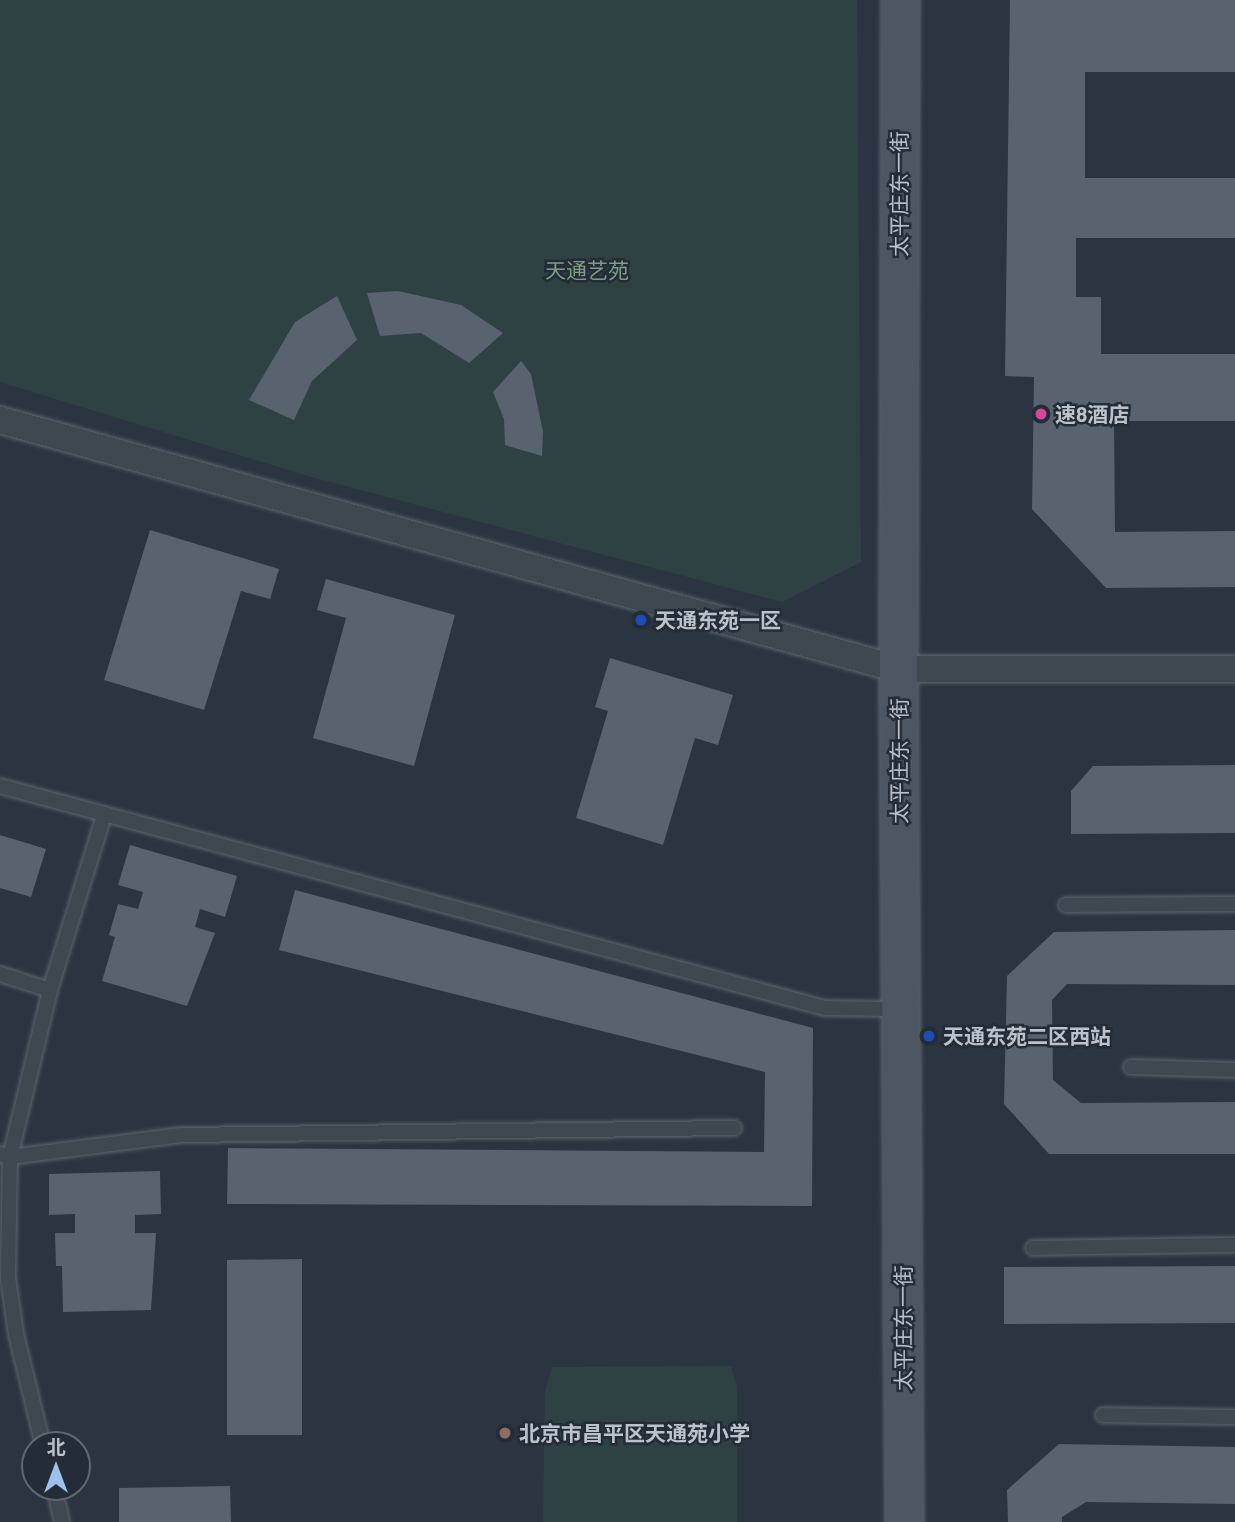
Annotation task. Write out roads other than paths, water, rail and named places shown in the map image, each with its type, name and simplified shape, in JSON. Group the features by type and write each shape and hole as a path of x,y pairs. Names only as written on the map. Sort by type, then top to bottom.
{"street":[{"name":"太平庄东一街","path":"900,0 898,669 904,1522"},
{"path":"0,420 898,669 1235,669"}],"lane":[{"path":"0,786 825,1008 901,1009"},
{"path":"40,1431 16,1335 8,1278 5,1156 50,990 104,816"},
{"path":"1066,905 1235,904"},
{"path":"0,974 50,990"},
{"path":"1131,1067 1235,1070"},
{"path":"5,1156 182,1136 734,1128"},
{"path":"1033,1248 1235,1245"},
{"path":"0,1330 16,1335"},
{"path":"1102,1415 1235,1417"},
{"path":"57,1501 62,1522"}],"place":[{"name":"速8酒店","path":"1041,414"},
{"name":"天通东苑一区","path":"641,620"},
{"name":"天通东苑二区西站","path":"929,1036"},
{"name":"北京市昌平区天通苑小学","path":"505,1433"}],"park label":[{"name":"天通艺苑","path":"587,270"}]}
